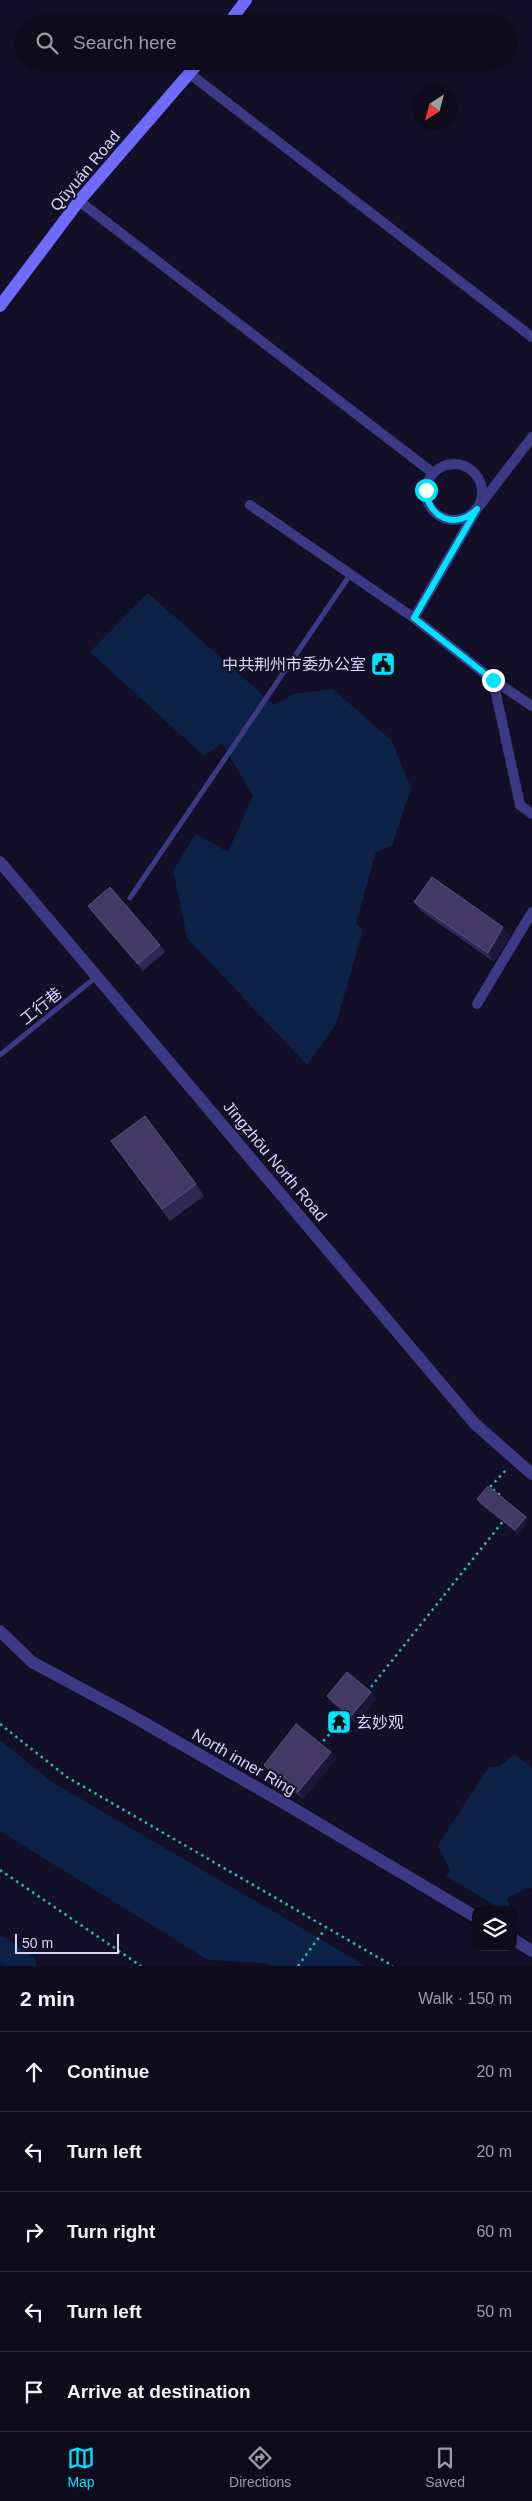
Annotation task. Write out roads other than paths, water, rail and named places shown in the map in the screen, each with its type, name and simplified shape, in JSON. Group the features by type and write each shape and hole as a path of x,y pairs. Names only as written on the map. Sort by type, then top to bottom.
{"main road":[{"path":"235,15 246,0"},
{"name":"Qūyuán Road","path":"0,306 79,201 193,70"}],"street":[{"path":"190,74 532,337"},
{"path":"79,201 433,473"},
{"path":"414,618 477,509 483,491 476,474 468,468 450,464 433,473 426,490 426,499 436,515 453,521 471,516 477,509 532,437"},
{"path":"250,505 414,618 493,680 532,706"},
{"path":"493,680 520,805 532,814"},
{"name":"Jīngzhōu North Road","path":"0,862 476,1424 532,1474"},
{"path":"477,1004 532,912"},
{"name":"North inner Ring","path":"0,1631 32,1662 134,1717 472,1915"},
{"path":"517,1942 532,1951"}],"lane":[{"path":"130,898 350,574"},
{"name":"工行巷","path":"0,1055 97,976"}],"water":[{"path":"148,593 274,705 294,694 333,689 392,741 411,788 392,846 376,852 356,923 363,930 336,1024 307,1065 187,938 173,870 196,834 228,852 253,796 222,743 204,756 90,652"},
{"path":"0,1740 52,1782 366,1966 271,1966 264,1963 208,1960 0,1831"},
{"path":"514,1754 532,1768 532,1890 530,1887 507,1898 511,1906 496,1906 446,1876 450,1870 438,1845 489,1767 499,1767"}],"waterway":[{"path":"0,1949 24,1966"}],"place":[{"name":"中共荆州市委办公室","path":"383,664"},
{"name":"玄妙观","path":"339,1722"}]}
